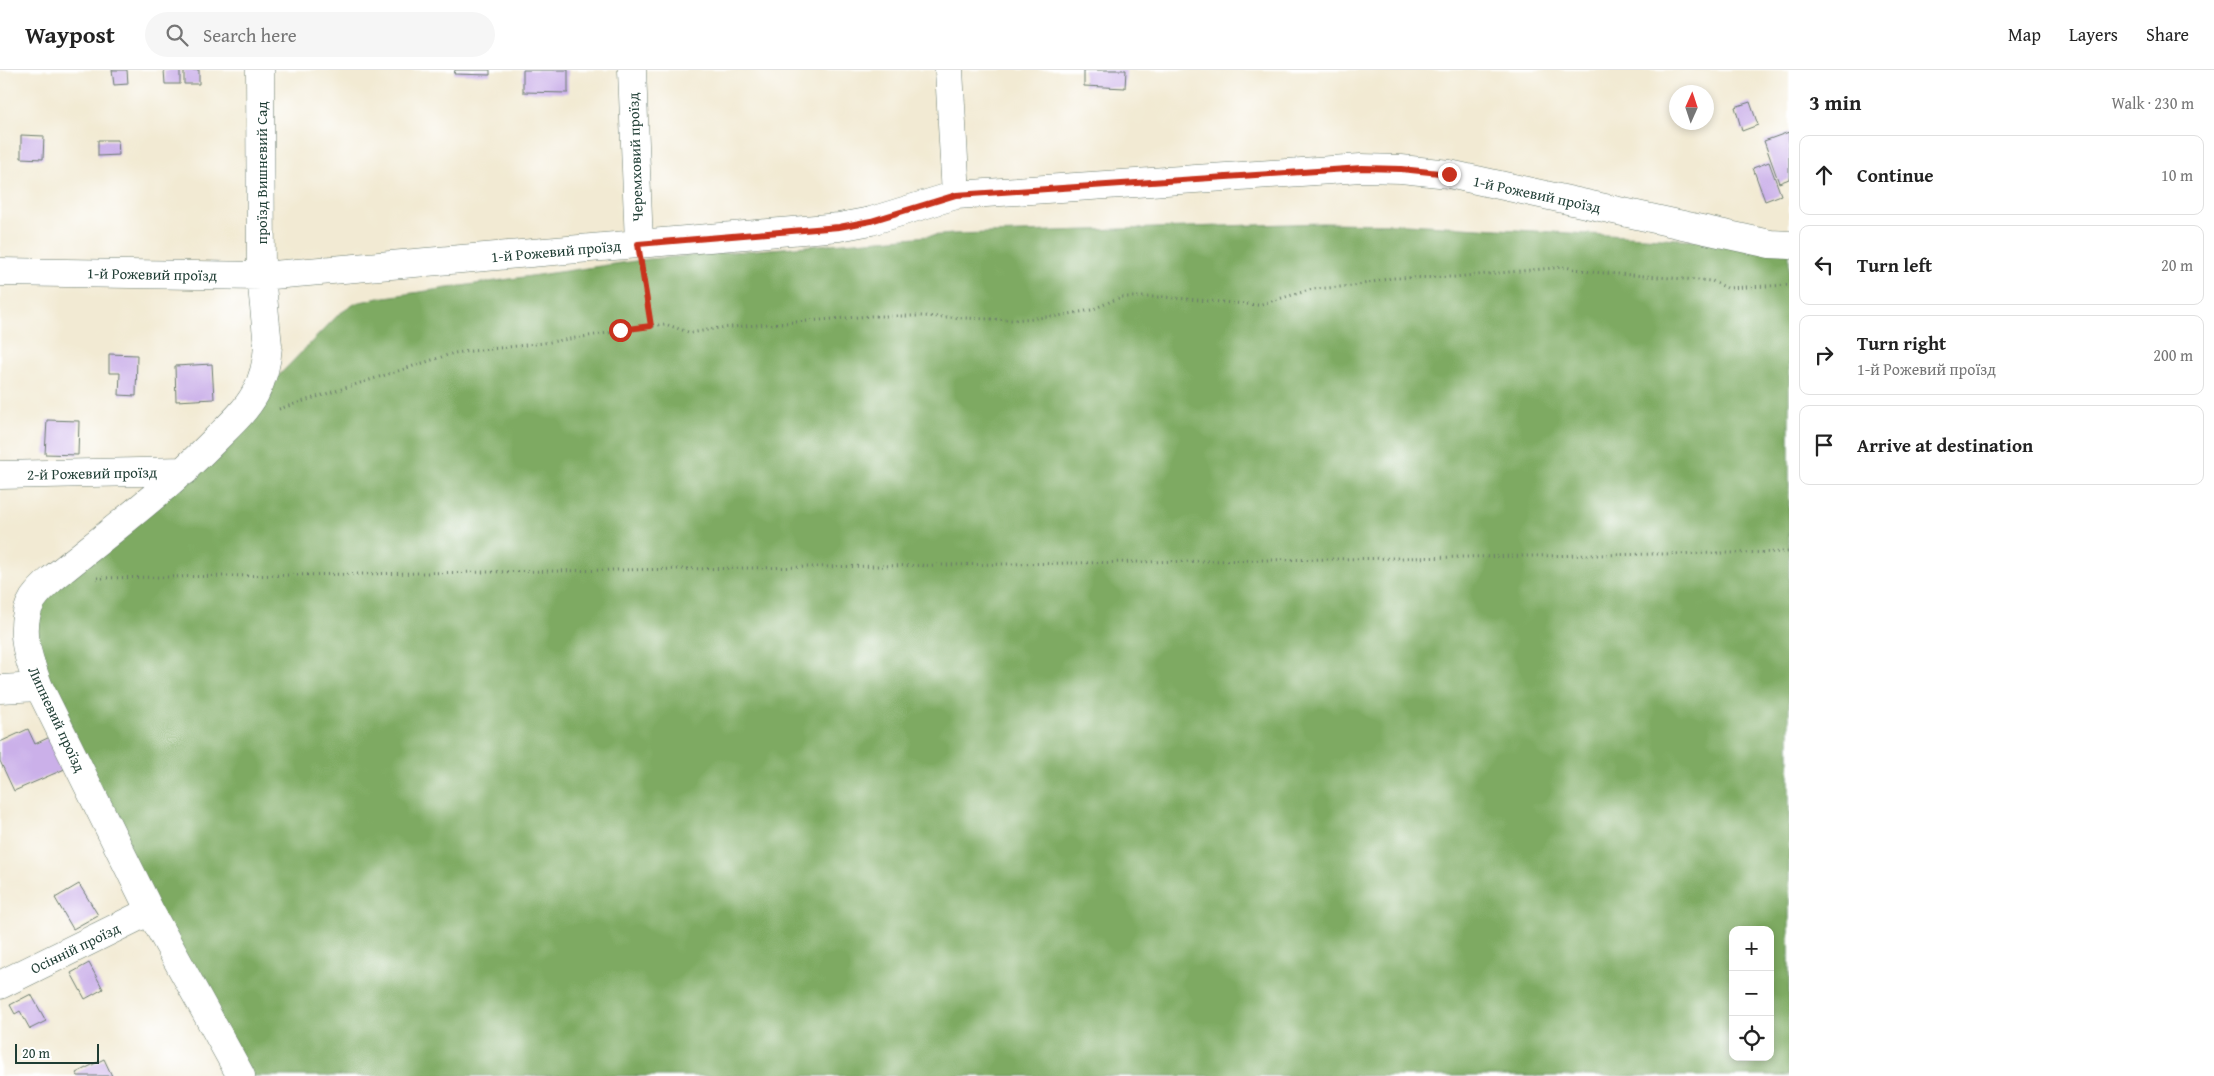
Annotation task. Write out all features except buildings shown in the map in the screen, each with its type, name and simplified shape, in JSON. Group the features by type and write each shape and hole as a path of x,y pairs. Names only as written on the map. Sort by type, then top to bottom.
{"street":[{"name":"проїзд Вишневий Сад","path":"260,70 261,276"},
{"name":"Черемховий проїзд","path":"632,70 638,244"},
{"path":"949,70 956,195"},
{"name":"1-й Рожевий проїзд","path":"0,272 261,276 839,227 871,221 956,195 1362,168 1401,169 1449,174 1770,244 1789,245"},
{"name":"Липневий проїзд","path":"241,1076 150,912 20,688 26,647 26,622 32,601 52,579 185,471 239,416 254,395 261,381 267,358 261,276"},
{"name":"2-й Рожевий проїзд","path":"0,475 185,471"},
{"path":"0,707 20,688"},
{"name":"Осінній проїзд","path":"0,985 150,912"}],"path":[{"path":"638,244 651,326"},
{"path":"239,416 289,408 454,353 665,324 691,333 736,327 871,316 1012,320 1058,316 1091,310 1122,297 1163,297 1258,305 1313,289 1352,286 1392,278 1454,277 1565,267 1591,272 1712,281 1727,288 1789,285"},
{"path":"52,579 1789,552"}],"green space":[{"path":"1322,223 1407,224 1789,245 1789,1076 241,1076 39,687 28,611 185,471 339,314 356,303 378,298 649,259 953,234"}],"route":[{"path":"620,330 651,326 638,244 839,227 871,221 956,195 1362,168 1401,169 1449,174"}]}
